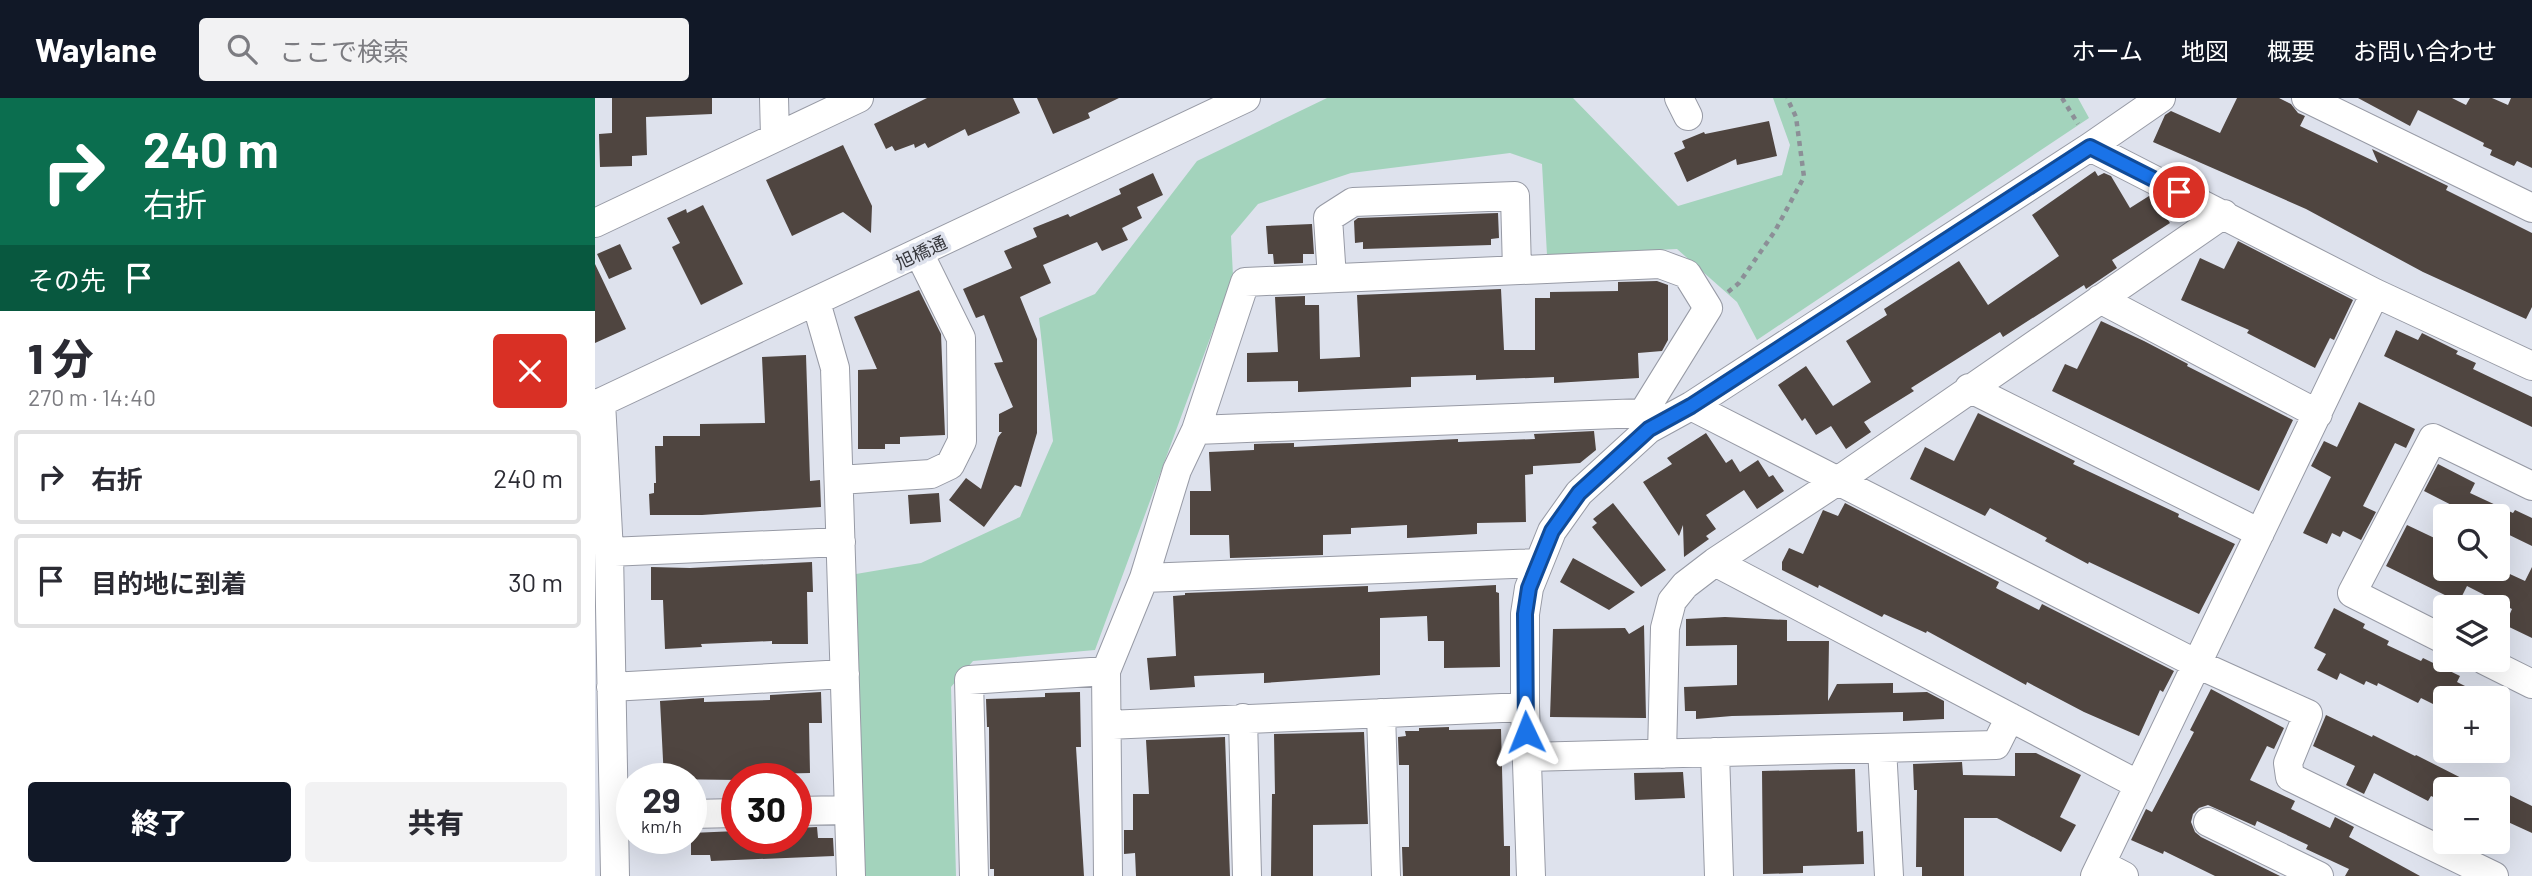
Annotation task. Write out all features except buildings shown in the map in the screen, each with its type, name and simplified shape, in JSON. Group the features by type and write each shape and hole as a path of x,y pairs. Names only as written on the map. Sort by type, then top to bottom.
{"street":[{"path":"774,98 775,137"},
{"path":"595,223 859,98"},
{"name":"旭橋通","path":"598,404 919,253 1217,104 1246,98"},
{"path":"1196,430 1646,421 1691,406 2161,98"},
{"path":"2306,98 2532,208"},
{"path":"2090,147 2375,293 2532,366"},
{"path":"1332,278 1328,218 1353,202 1515,196 1517,270"},
{"path":"1662,754 1665,628 1672,601 1685,585 2224,214"},
{"path":"839,480 931,474 950,465 962,441 961,338 919,253"},
{"path":"1108,876 1106,671 1144,578 1177,471 1196,430 1244,282 1660,264 1686,274 1708,308 1646,421 1579,493 1552,531 1529,588 1525,614 1525,707 1531,876"},
{"path":"2107,872 2139,785 2375,293"},
{"path":"2099,299 2318,414"},
{"path":"816,302 835,368 851,876"},
{"path":"1969,388 2260,533"},
{"path":"598,404 609,552 611,687 617,763"},
{"path":"1691,406 2197,664 2308,715 2288,763 2290,777 2494,876"},
{"path":"2433,634 2352,593 2433,438 2532,486"},
{"path":"609,552 841,542"},
{"path":"1715,562 2139,785"},
{"path":"1144,578 1538,564"},
{"path":"974,876 969,680 1106,671"},
{"path":"2508,672 2532,684"},
{"path":"611,687 845,674"},
{"path":"1107,725 1525,707"},
{"path":"1381,713 1386,876"},
{"path":"1527,757 1996,745 2010,717"},
{"path":"1243,718 1247,876"},
{"path":"1882,748 1889,876"},
{"path":"1715,752 1719,876"},
{"path":"812,811 848,810"},
{"path":"2208,822 2319,876"},
{"path":"615,876 618,854"}],"path":[{"path":"1708,308 1739,283 1775,231 1804,177 1796,117 1787,98"}],"green space":[{"path":"1327,98 1573,98 1678,206 1782,175 1790,145 1773,98 2078,98 2089,118 1757,340 1737,302 1677,249 1547,255 1542,164 1510,153 1351,173 1258,204 1231,236 1233,276 1095,650 973,661 951,687 956,876 864,876 856,574 921,563 1020,517 1053,441 1039,318 1095,294 1197,161"}],"route":[{"path":"1526,732 1525,614 1529,588 1538,564 1552,531 1579,493 1649,429 1691,406 2090,147 2179,192"}]}
